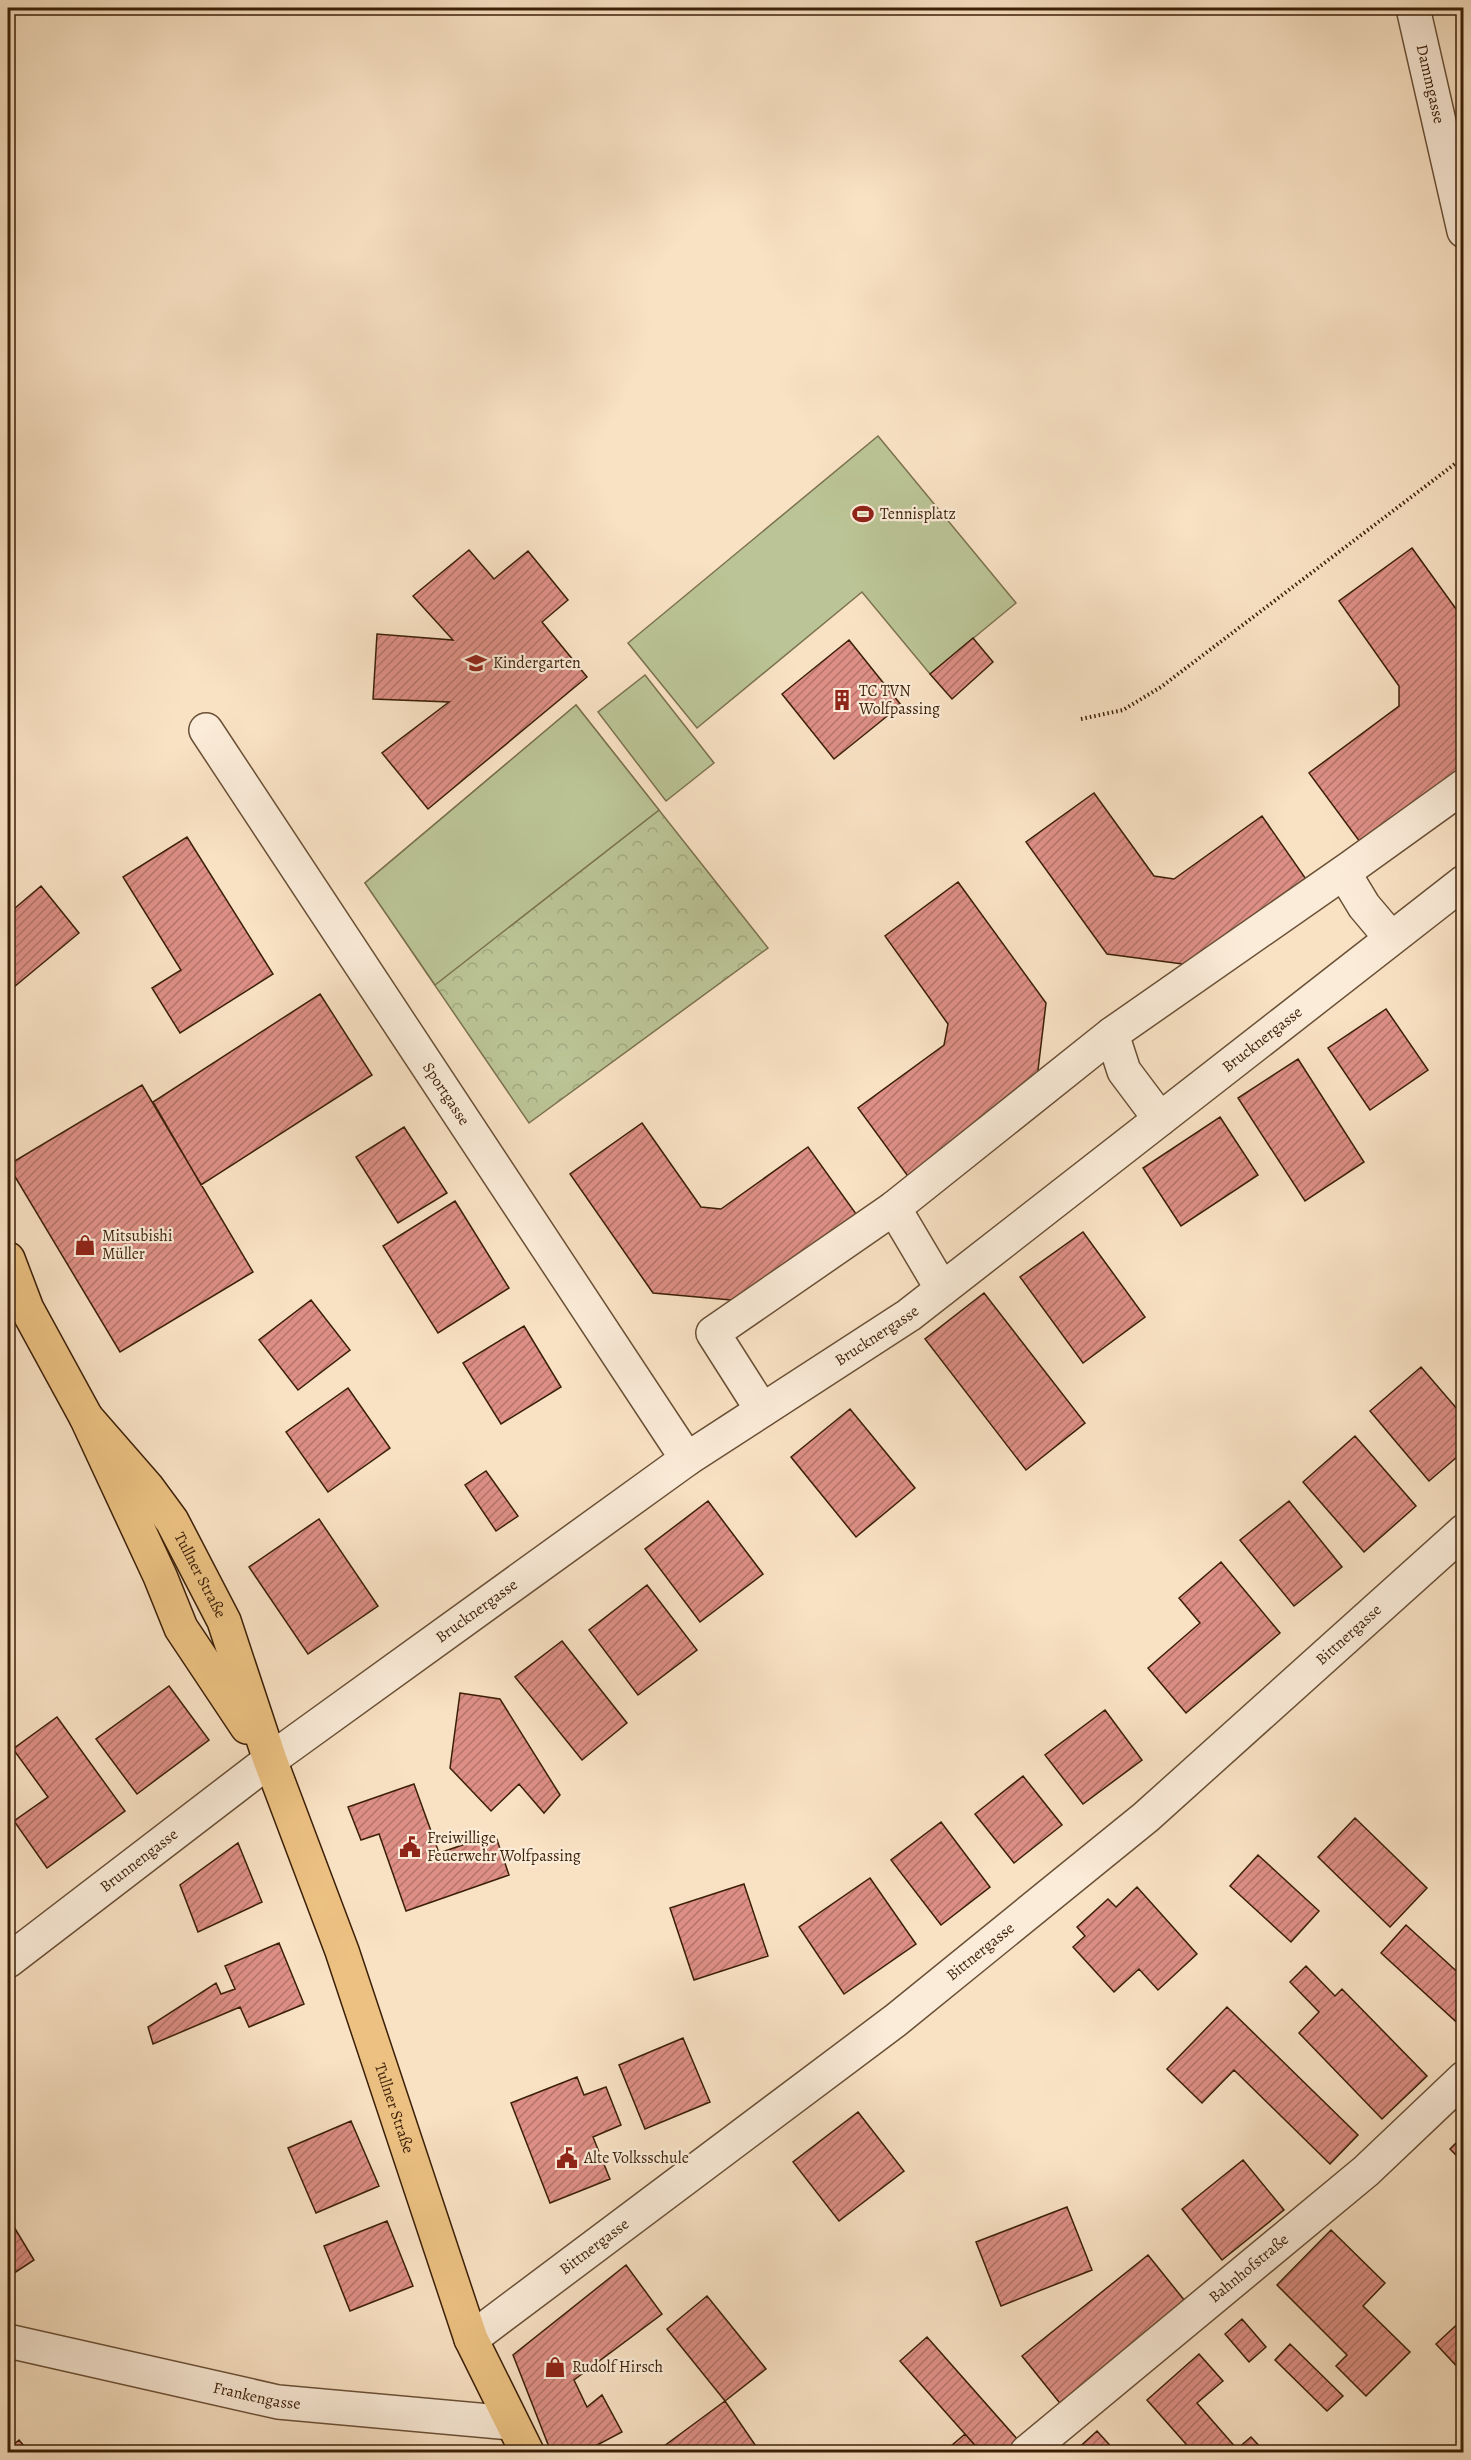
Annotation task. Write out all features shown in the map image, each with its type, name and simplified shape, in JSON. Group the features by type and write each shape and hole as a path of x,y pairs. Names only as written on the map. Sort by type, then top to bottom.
{"main road":[{"name":"Tullner Straße","path":"8,1259 27,1309 86,1417 160,1576 181,1628 270,1760 342,1951 471,2339 527,2452"}],"street":[{"name":"Dammgasse","path":"1413,8 1464,231"},
{"name":"Sportgasse","path":"206,730 687,1459"},
{"path":"762,1410 713,1334 894,1208 1112,1034 1344,873 1464,786"},
{"path":"1344,873 1364,906 1391,938"},
{"name":"Brucknergasse","path":"270,1760 687,1459 909,1315 1464,882"},
{"path":"1112,1034 1124,1071 1160,1119"},
{"path":"894,1208 942,1289"},
{"name":"Bittnergasse","path":"471,2339 896,2020 1026,1915 1146,1817 1464,1531"},
{"name":"Brunnengasse","path":"8,1961 270,1760"},
{"name":"Bahnhofstraße","path":"1027,2452 1366,2171 1464,2078"},
{"name":"Frankengasse","path":"8,2341 278,2402 511,2423"}],"path":[{"path":"1081,719 1123,710 1161,687 1464,457"}],"green space":[{"name":"Tennisplatz","path":"878,436 1016,603 930,674 862,592 697,728 628,643"},
{"path":"645,675 714,763 666,801 598,712"},
{"path":"576,705 768,948 529,1123 365,883"},
{"path":"576,705 659,810 435,985 365,883"}],"building":[{"path":"1412,548 1464,620 1464,766 1360,842 1309,773 1399,706 1399,686 1339,601"},
{"path":"469,550 494,579 528,551 568,600 542,622 587,677 428,809 382,753 449,702 373,699 377,634 453,640 413,596"},
{"path":"973,638 993,662 952,699 930,674"},
{"name":"TC TVN Wolfpassing","path":"849,640 901,705 834,759 782,694"},
{"path":"1094,793 1154,876 1174,879 1262,816 1308,882 1190,965 1107,954 1026,842"},
{"path":"187,837 273,974 180,1033 152,988 181,970 123,877"},
{"path":"958,882 1046,1003 1036,1087 910,1179 858,1108 944,1045 948,1024 885,936"},
{"path":"41,886 79,933 8,992 8,914"},
{"path":"320,994 372,1075 201,1185 153,1102"},
{"path":"1386,1009 1428,1070 1370,1110 1328,1048"},
{"path":"1298,1059 1364,1162 1305,1201 1238,1098"},
{"path":"142,1085 253,1272 120,1352 8,1165"},
{"path":"1220,1117 1258,1175 1181,1226 1143,1168"},
{"path":"642,1123 701,1207 721,1209 808,1147 859,1218 742,1301 653,1293 570,1174"},
{"path":"404,1127 447,1193 398,1223 356,1157"},
{"path":"455,1201 509,1288 438,1333 383,1246"},
{"path":"1083,1232 1145,1317 1083,1363 1020,1277"},
{"path":"984,1293 1085,1423 1026,1470 925,1339"},
{"path":"311,1300 350,1350 298,1390 259,1340"},
{"path":"524,1326 561,1387 501,1424 463,1363"},
{"path":"1421,1367 1464,1417 1464,1451 1429,1481 1370,1411"},
{"path":"348,1388 390,1448 328,1492 286,1432"},
{"path":"850,1409 915,1488 856,1537 791,1457"},
{"path":"1355,1436 1416,1506 1364,1552 1303,1482"},
{"path":"486,1471 518,1516 496,1531 465,1485"},
{"path":"708,1501 763,1574 700,1622 645,1549"},
{"path":"1289,1501 1342,1567 1294,1606 1240,1540"},
{"path":"319,1519 378,1606 308,1654 249,1567"},
{"path":"1221,1562 1280,1633 1186,1713 1148,1668 1200,1623 1179,1598"},
{"path":"647,1585 697,1650 638,1695 589,1630"},
{"path":"562,1641 627,1723 582,1760 515,1677"},
{"path":"169,1686 209,1740 137,1794 96,1739"},
{"path":"460,1693 500,1699 560,1795 544,1813 519,1784 491,1811 450,1768"},
{"path":"1105,1710 1142,1760 1083,1804 1045,1755"},
{"path":"57,1717 125,1811 47,1868 14,1821 48,1797 13,1749"},
{"path":"1023,1776 1062,1825 1014,1863 975,1814"},
{"name":"Freiwillige Feuerwehr Wolfpassing","path":"414,1784 439,1853 495,1834 509,1875 406,1911 379,1834 361,1840 348,1807"},
{"path":"1355,1818 1427,1888 1390,1927 1318,1857"},
{"path":"941,1822 990,1887 941,1925 891,1860"},
{"path":"238,1843 262,1902 198,1932 180,1885"},
{"path":"1258,1855 1319,1911 1291,1942 1230,1886"},
{"path":"870,1878 916,1944 844,1994 799,1927"},
{"path":"744,1884 768,1956 694,1980 670,1908"},
{"path":"1137,1887 1197,1954 1158,1990 1139,1969 1114,1992 1073,1947 1085,1936 1077,1927 1108,1899 1116,1907"},
{"path":"1406,1925 1464,1978 1464,2029 1381,1953"},
{"path":"279,1943 304,2004 249,2027 240,2007 153,2044 148,2027 216,1983 221,1994 235,1989 225,1966"},
{"path":"1306,1966 1335,1996 1342,1989 1427,2076 1382,2119 1299,2033 1319,2012 1290,1982"},
{"path":"1227,2007 1358,2135 1330,2164 1234,2070 1202,2103 1167,2069"},
{"path":"683,2038 710,2102 645,2129 619,2065"},
{"name":"Alte Volksschule","path":"577,2077 584,2095 606,2087 621,2125 593,2137 610,2179 550,2203 511,2103"},
{"path":"858,2112 904,2171 839,2221 793,2162"},
{"path":"351,2121 379,2186 316,2213 288,2148"},
{"path":"1464,2135 1464,2163 1450,2149"},
{"path":"1243,2160 1284,2210 1222,2260 1182,2209"},
{"path":"1067,2207 1092,2270 1001,2306 976,2242"},
{"path":"8,2217 34,2260 8,2277"},
{"path":"387,2221 413,2286 350,2311 324,2246"},
{"path":"1331,2230 1385,2283 1363,2306 1410,2352 1366,2396 1336,2366 1347,2355 1277,2285"},
{"path":"1148,2255 1189,2306 1063,2407 1022,2356"},
{"name":"Rudolf Hirsch","path":"626,2265 662,2314 574,2380 587,2407 602,2395 622,2432 584,2452 551,2452 513,2355"},
{"path":"707,2296 766,2369 725,2401 667,2329"},
{"path":"1464,2318 1464,2374 1436,2344"},
{"path":"1242,2319 1266,2347 1249,2362 1225,2334"},
{"path":"927,2337 1018,2440 1003,2452 981,2452 900,2361"},
{"path":"1290,2344 1343,2396 1327,2411 1275,2360"},
{"path":"1199,2354 1223,2381 1197,2403 1237,2449 1251,2437 1265,2452 1193,2452 1147,2400"},
{"path":"725,2401 760,2452 656,2452"},
{"path":"1097,2431 1116,2452 1074,2452"},
{"path":"965,2434 981,2452 944,2452"},
{"path":"19,2440 29,2452 8,2452 8,2449"}],"place":[{"name":"Tennisplatz","path":"863,514"},
{"name":"Kindergarten","path":"476,663"},
{"name":"TC TVN Wolfpassing","path":"842,700"},
{"name":"Mitsubishi Müller","path":"85,1245"},
{"name":"Freiwillige Feuerwehr Wolfpassing","path":"410,1847"},
{"name":"Alte Volksschule","path":"567,2158"},
{"name":"Rudolf Hirsch","path":"555,2367"}]}
